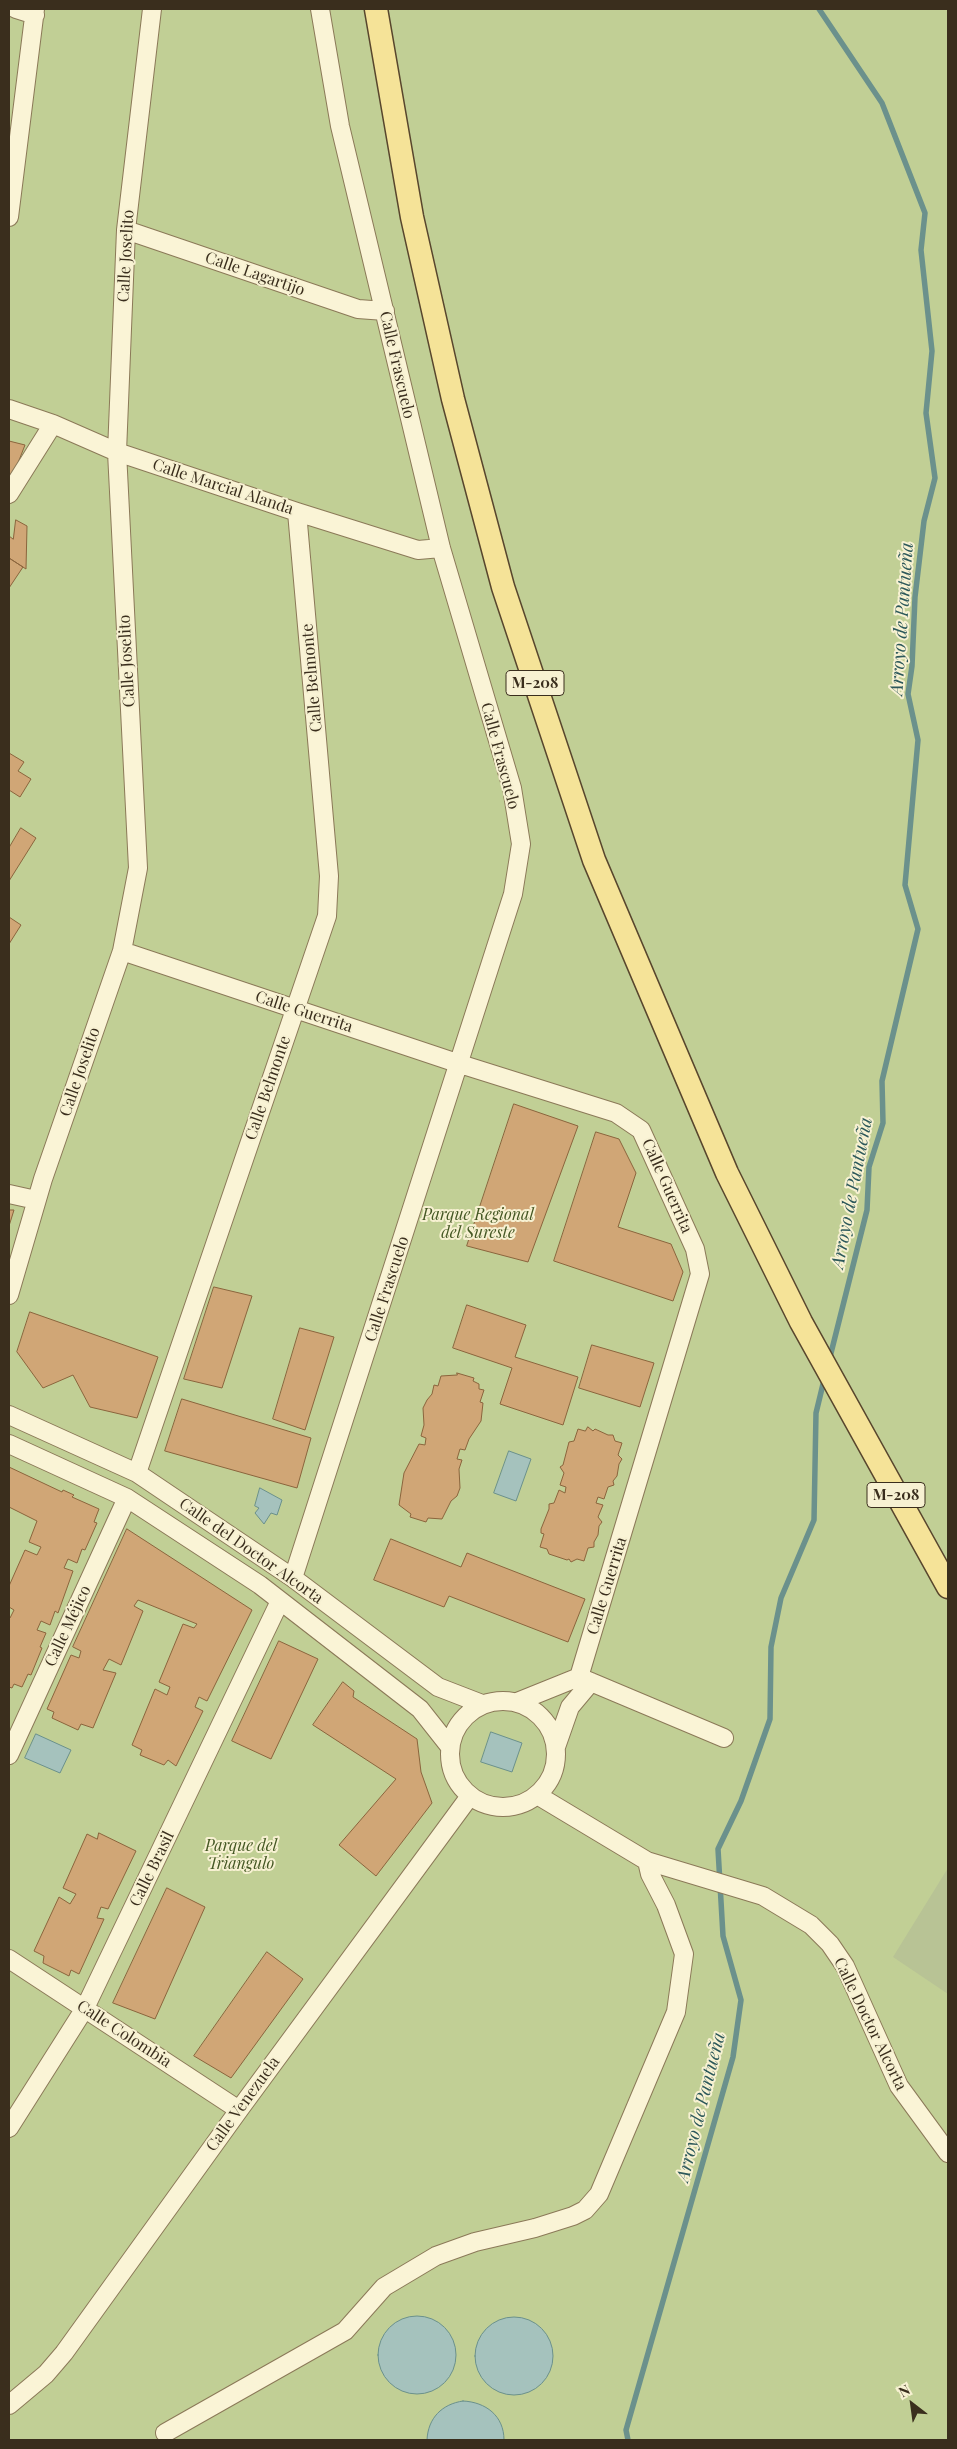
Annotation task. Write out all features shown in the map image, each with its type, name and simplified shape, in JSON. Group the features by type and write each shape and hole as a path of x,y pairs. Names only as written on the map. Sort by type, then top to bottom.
{"main road":[{"name":"M-208","path":"376,9 412,217 453,399 503,587 598,870 727,1173 801,1322 844,1403 948,1587"}],"street":[{"path":"9,214 35,12 16,9"},
{"name":"Calle Joselito","path":"9,1295 36,1200 122,951 138,868 117,452 126,230 152,9"},
{"name":"Calle Frascuelo","path":"293,1578 460,1064 513,894 521,844 512,788 441,548 340,126 320,9"},
{"name":"Calle Lagartijo","path":"126,230 358,309 384,311"},
{"name":"Calle Marcial Alanda","path":"9,409 53,424 117,452 297,512 418,550 441,548"},
{"path":"9,494 53,424"},
{"name":"Calle Belmonte","path":"137,1473 327,916 329,876 297,512"},
{"name":"Calle Guerrita","path":"122,951 460,1064 616,1113 642,1130 695,1249 700,1274 585,1679 570,1707 556,1747"},
{"path":"9,1194 36,1200"},
{"name":"Calle del Doctor Alcorta","path":"9,1415 137,1473 293,1578 438,1687 482,1704"},
{"name":"Calle del Doctor Alcorta","path":"9,1444 127,1498 260,1585 420,1710 450,1747"},
{"name":"Calle Méjico","path":"9,1755 127,1498"},
{"name":"Calle Brasil","path":"9,2128 85,2008 280,1601"},
{"path":"517,1702 585,1679 724,1738"},
{"path":"500,1700 517,1702 531,1708 543,1718 552,1733 556,1747 556,1764 549,1780 537,1795 524,1803 505,1807 488,1805 470,1796 460,1785 451,1765 450,1747 456,1728 467,1714 482,1704 500,1700"},
{"name":"Calle Doctor Alcorta","path":"537,1795 647,1860 763,1896 811,1925 830,1944 845,1966 899,2086 948,2153"},
{"name":"Calle Venezuela","path":"9,2405 46,2374 64,2353 239,2110 470,1796"},
{"path":"164,2433 345,2331 384,2287 436,2256 475,2242 535,2228 573,2216 584,2210 599,2194 676,2012 684,1954 666,1905 650,1874 647,1860"},
{"name":"Calle Colombia","path":"9,1959 239,2110"}],"green space":[{"name":"Parque Regional del Sureste","path":"9,9 948,9 948,2440 9,2440"},
{"path":"948,1868 948,1994 893,1957"}],"water":[{"path":"509,1451 531,1459 516,1501 494,1493"},
{"path":"260,1488 282,1500 277,1515 271,1513 264,1524 255,1513 259,1508 255,1506"},
{"path":"491,1732 522,1743 512,1772 481,1762"},
{"path":"36,1734 71,1750 60,1773 25,1758"},
{"path":"417,2316 432,2319 444,2328 453,2340 456,2355 453,2370 444,2382 432,2391 417,2394 402,2391 390,2382 381,2370 378,2355 381,2340 390,2328 402,2319"},
{"path":"514,2317 529,2320 541,2329 550,2341 553,2356 550,2371 541,2383 529,2392 514,2395 499,2392 487,2383 478,2371 475,2356 478,2341 487,2329 499,2320"},
{"path":"463,2401 479,2404 492,2412 501,2424 504,2440 427,2440 430,2425 438,2413 449,2405"}],"building":[{"path":"9,441 25,445 9,486"},
{"path":"16,520 27,526 26,569 9,558 9,536 13,539"},
{"path":"9,558 23,567 9,588"},
{"path":"9,753 24,762 18,771 31,779 20,797 9,790"},
{"path":"21,828 36,838 9,881 9,848"},
{"path":"9,917 21,925 9,944"},
{"path":"514,1104 578,1126 528,1262 467,1246"},
{"path":"596,1132 619,1139 636,1173 618,1227 671,1244 683,1272 673,1301 554,1261"},
{"path":"9,1210 14,1210 9,1226"},
{"path":"214,1287 252,1296 222,1388 184,1379"},
{"path":"467,1305 526,1325 515,1357 578,1377 563,1425 500,1404 512,1368 453,1348"},
{"path":"30,1312 158,1357 137,1418 90,1407 73,1375 43,1388 17,1352"},
{"path":"300,1328 334,1337 305,1430 273,1419"},
{"path":"592,1345 654,1363 640,1407 579,1388"},
{"path":"457,1373 474,1378 473,1381 479,1384 479,1389 484,1390 480,1402 483,1403 481,1421 469,1439 465,1450 460,1449 457,1459 462,1460 459,1469 460,1488 457,1496 451,1501 442,1519 428,1518 426,1522 410,1517 411,1514 399,1505 404,1473 419,1444 425,1445 426,1438 421,1436 424,1425 423,1408 432,1394 434,1385 438,1386 441,1376 457,1375"},
{"path":"182,1399 311,1438 297,1488 165,1451"},
{"path":"588,1427 593,1431 595,1429 608,1435 613,1435 615,1441 622,1443 618,1455 622,1459 617,1476 613,1481 614,1485 608,1487 604,1499 598,1497 596,1503 603,1505 598,1517 602,1522 599,1526 594,1547 588,1548 584,1561 577,1559 571,1562 569,1559 549,1554 547,1549 540,1547 544,1534 541,1533 541,1529 549,1509 549,1504 554,1503 559,1490 565,1493 566,1487 560,1485 564,1473 560,1467 563,1465 569,1442 574,1441 578,1429 585,1431"},
{"path":"9,1467 62,1492 63,1490 74,1495 72,1497 99,1509 94,1522 97,1523 85,1550 82,1549 77,1563 68,1559 64,1568 73,1571 58,1613 55,1611 50,1625 41,1621 37,1630 46,1633 31,1675 28,1674 22,1687 14,1684 12,1688 9,1687 9,1617 14,1610 9,1607 9,1586 25,1550 37,1555 41,1547 29,1542 37,1521 9,1507"},
{"path":"127,1529 252,1610 207,1701 199,1697 195,1707 203,1711 176,1766 168,1760 164,1765 140,1755 142,1750 132,1745 155,1689 167,1695 170,1687 159,1682 183,1624 194,1628 197,1624 138,1600 134,1606 143,1611 121,1665 109,1659 103,1670 116,1673 93,1728 81,1724 78,1730 52,1718 54,1712 47,1709 71,1655 79,1658 81,1651 73,1647"},
{"path":"391,1539 461,1567 467,1553 585,1599 568,1642 449,1596 444,1607 374,1580"},
{"path":"279,1641 318,1659 271,1759 232,1741"},
{"path":"343,1682 354,1691 353,1697 417,1739 421,1772 432,1803 376,1876 339,1845 396,1779 313,1725"},
{"path":"99,1833 136,1851 108,1909 101,1907 97,1918 104,1919 79,1974 71,1970 69,1976 43,1963 44,1956 34,1951 59,1897 70,1904 76,1894 63,1888 87,1834 97,1839"},
{"path":"167,1888 205,1907 155,2019 113,2003"},
{"path":"267,1952 303,1979 231,2078 194,2056"}],"waterway":[{"name":"Arroyo de Pantueña","path":"819,9 882,103 925,213 921,250 932,351 926,413 935,478 924,521 915,597 912,666 908,694 918,740 905,885 918,929 882,1081 883,1123 869,1167 867,1210 829,1361"},
{"name":"Arroyo de Pantueña","path":"628,2440 626,2430 733,2057 741,2000 723,1936 718,1849 741,1801 770,1719 771,1647 781,1598 814,1520 816,1413 824,1380"}],"park label":[{"name":"Parque del Triangulo","path":"241,1855"}]}
